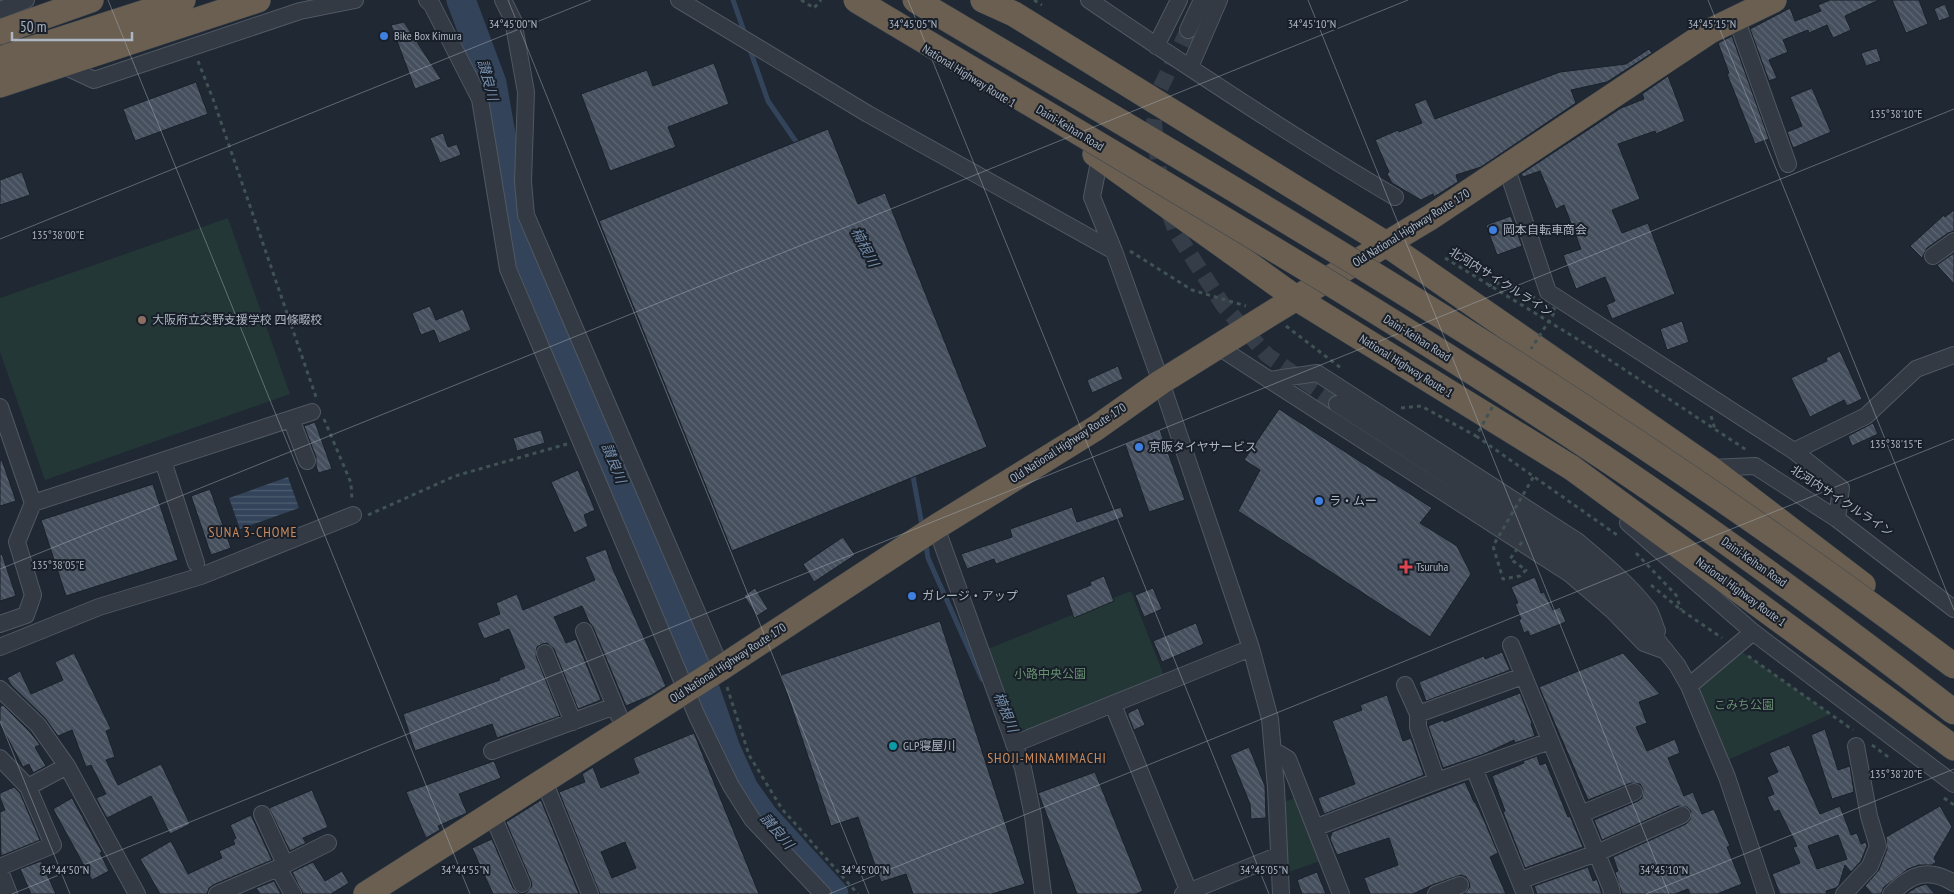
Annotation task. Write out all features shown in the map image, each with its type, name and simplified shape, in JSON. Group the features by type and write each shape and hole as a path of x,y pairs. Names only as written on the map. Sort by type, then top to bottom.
{"highway":[{"path":"0,32 91,0"},
{"path":"0,59 183,0"},
{"path":"0,85 258,0"},
{"name":"National Highway Route 1","path":"846,0 1100,157 1296,298 1572,468 1954,748"},
{"name":"Daini-Keihan Road","path":"856,0 1297,264 1452,359 1596,452 1769,572 1954,712"},
{"path":"915,0 1475,337 1620,430 1787,546 1954,666"},
{"path":"983,0 1014,14 1386,244 1710,468 1954,655"},
{"name":"Old National Highway Route 170","path":"366,894 936,528 1096,428 1161,382 1217,346 1431,217 1710,31 1774,0"}],"street":[{"path":"0,10 26,0"},
{"path":"62,65 94,80 300,11 355,0"},
{"path":"427,0 432,4 480,99 508,268 731,786 752,819 823,894"},
{"path":"503,0 513,20 526,92 523,182 526,215 718,669"},
{"path":"680,0 868,114 1114,251"},
{"path":"1089,0 1156,46 1395,197"},
{"path":"1156,46 1179,0"},
{"path":"1188,30 1202,0"},
{"path":"1190,67 1219,0"},
{"path":"1736,18 1788,164"},
{"path":"1100,157 1092,197 1114,251 1161,382 1251,648 1270,719 1281,894"},
{"path":"1506,166 1548,292 1794,451 1842,488 1837,519"},
{"path":"1933,256 1954,241"},
{"path":"1217,346 1570,574 1613,611 1644,643 1666,651"},
{"path":"1794,451 1866,416 1916,369 1954,355"},
{"path":"1269,380 1317,373 1577,542 1606,565 1649,610 1666,651"},
{"path":"1336,404 1579,561 1633,610 1666,651 1689,686 1727,777 1766,894"},
{"path":"0,407 33,503 17,542 33,595 26,615 0,624"},
{"path":"33,503 317,409"},
{"path":"291,419 307,461"},
{"path":"163,461 196,563"},
{"path":"1710,468 1755,466 1837,519 1954,609"},
{"path":"1572,468 1624,519 1753,632 1954,784"},
{"path":"0,647 99,607 201,576 353,515"},
{"path":"936,528 1023,768 1033,816 1043,894"},
{"path":"584,630 624,729"},
{"path":"1689,686 1753,632"},
{"path":"1511,645 1597,853 1612,894"},
{"path":"1014,744 1251,648"},
{"path":"545,653 573,722"},
{"path":"1418,714 1523,676"},
{"path":"1405,685 1418,714 1418,727 1437,781"},
{"path":"0,689 38,725 66,766 137,894"},
{"path":"1113,705 1186,893 1279,855"},
{"path":"492,751 615,706"},
{"path":"1316,827 1550,741"},
{"path":"1844,894 1870,866 1878,846 1869,816 1856,746"},
{"path":"1273,750 1288,759 1342,894"},
{"path":"0,758 28,787 53,845 0,866"},
{"path":"28,787 66,766"},
{"path":"1474,768 1523,887 1682,815"},
{"path":"544,781 590,894"},
{"path":"1581,814 1634,792"},
{"path":"262,814 293,894"},
{"path":"492,814 522,884"},
{"path":"217,894 282,866 328,843"},
{"path":"0,871 9,894"},
{"path":"1891,894 1920,874 1934,874 1954,883"},
{"path":"1436,894 1460,885"}],"path":[{"path":"801,0 814,8 821,0"},
{"path":"1034,0 1042,6"},
{"path":"192,47 213,99 317,409 351,483 353,515 356,520 455,476 582,440"},
{"name":"北河内サイクルライン","path":"1438,254 1587,344 1756,456"},
{"path":"1476,436 1623,539"},
{"path":"1522,542 1510,559 1526,570 1520,576 1503,579 1493,546 1534,476"},
{"path":"1629,546 1676,595 1681,610"},
{"path":"718,669 749,755 782,809 858,894"}],"green space":[{"path":"228,218 290,394 45,480 0,352 0,298"},
{"name":"小路中央公園","path":"1131,591 1164,676 1031,731 1020,728 988,649"},
{"name":"こみち公園","path":"1735,647 1831,714 1721,763 1689,686"},
{"path":"1298,797 1323,860 1289,872 1284,802"}],"water":[{"path":"288,477 299,508 240,529 229,498"}],"building":[{"path":"1830,0 1879,0 1845,16 1851,30 1833,38 1827,25 1809,33 1808,30 1783,40 1788,52 1769,60 1777,78 1769,81 1750,29 1790,8 1795,21 1821,11 1818,5"},
{"path":"1892,0 1919,0 1928,24 1906,33"},
{"path":"1945,4 1950,17 1939,21 1934,9"},
{"path":"404,22 441,79 415,89 391,25"},
{"path":"1732,36 1769,139 1755,144 1727,74 1729,73 1718,43"},
{"path":"1877,48 1881,61 1866,66 1861,53"},
{"path":"1649,49 1652,53 1607,82 1571,90 1576,103 1481,167 1456,175 1458,182 1434,197 1433,194 1421,200 1392,183 1387,174 1389,172 1375,140 1398,130 1399,132 1422,123 1414,104 1426,99 1435,119 1560,72 1626,64"},
{"path":"714,63 729,104 668,127 676,147 610,171 581,94 647,70 653,86"},
{"path":"1668,76 1685,121 1656,134 1655,131 1618,144 1640,199 1612,210 1622,233 1648,223 1675,294 1612,319 1606,305 1615,301 1605,277 1576,289 1563,255 1581,249 1564,205 1556,209 1540,171 1523,177 1521,174 1621,108 1644,99 1642,94"},
{"path":"196,82 208,114 135,141 123,109"},
{"path":"1812,88 1831,132 1793,148 1787,132 1802,126 1790,97"},
{"path":"828,129 858,204 885,193 987,447 732,551 599,221"},
{"path":"443,133 448,147 457,144 461,155 440,163 430,138"},
{"path":"22,172 30,195 0,205 0,180"},
{"path":"1954,210 1954,231 1948,233 1927,248 1922,258 1910,246 1944,215 1945,217"},
{"path":"1511,216 1522,246 1497,255 1486,225"},
{"path":"1954,253 1954,284 1937,265"},
{"path":"430,306 436,320 463,309 471,330 439,343 434,330 421,335 412,313"},
{"path":"1682,321 1689,342 1667,350 1660,329"},
{"path":"1840,351 1862,399 1847,406 1844,400 1810,417 1791,378 1827,361 1826,358"},
{"path":"1118,366 1123,379 1092,393 1087,380"},
{"path":"1279,409 1432,508 1420,523 1457,546 1471,574 1430,637 1238,511 1260,470 1244,460"},
{"path":"315,422 332,469 318,473 316,457 304,426"},
{"path":"1873,423 1878,434 1852,446 1848,436"},
{"path":"541,430 545,443 517,451 513,438"},
{"path":"1160,430 1185,500 1149,512 1125,444"},
{"path":"2,460 16,501 0,506 0,461"},
{"path":"578,470 595,510 584,515 588,526 574,533 551,482"},
{"path":"153,484 178,560 66,596 41,520"},
{"path":"210,489 231,548 211,555 191,496"},
{"path":"1072,507 1077,522 1121,507 1124,517 996,564 994,559 967,569 961,554 1012,537 1010,529"},
{"path":"843,537 855,555 814,582 803,564"},
{"path":"606,549 612,567 666,686 652,695 626,706 593,627 582,606 554,617 566,643 576,639 601,700 578,709 554,649 547,643 542,644 537,647 536,656 560,716 497,738 492,724 415,751 403,714 500,680 499,678 525,668 509,629 484,639 477,623 500,614 496,603 517,594 523,610 595,580 585,557"},
{"path":"2,554 16,596 0,601 0,555"},
{"path":"1104,576 1114,601 1074,618 1066,595 1091,585 1090,582"},
{"path":"1535,577 1541,593 1544,592 1553,610 1560,607 1566,622 1530,636 1528,631 1524,633 1515,604 1518,603 1511,587"},
{"path":"755,588 768,609 757,616 744,596"},
{"path":"1153,588 1162,609 1144,617 1135,595"},
{"name":"GLP寝屋川","path":"940,621 1025,884 992,894 913,894 906,874 881,882 858,817 831,826 781,675"},
{"path":"1196,623 1204,644 1162,662 1153,641"},
{"path":"1502,652 1510,670 1426,701 1419,682 1484,656 1485,659"},
{"path":"74,653 111,729 106,731 115,757 106,760 118,785 161,764 190,824 170,834 151,796 107,818 96,798 106,794 91,765 86,767 72,730 58,736 45,718 11,685 7,678 20,671 31,694 63,680 55,662"},
{"path":"1623,653 1660,694 1639,702 1647,723 1636,727 1647,751 1675,739 1680,753 1668,758 1684,796 1693,792 1702,814 1714,809 1730,846 1727,847 1742,884 1717,894 1690,894 1688,889 1675,894 1622,894 1615,872 1618,871 1613,857 1686,824 1690,820 1691,811 1687,807 1678,806 1602,840 1594,820 1638,801 1642,798 1643,789 1640,784 1631,783 1588,800 1539,687"},
{"path":"1520,693 1535,736 1515,743 1514,740 1484,754 1443,768 1428,726 1443,720 1444,722"},
{"path":"1387,695 1403,741 1411,738 1424,775 1324,814 1318,798 1355,784 1332,721 1362,710 1360,705"},
{"path":"3,705 40,745 35,747 46,766 33,773 29,764 23,767 0,724 0,707"},
{"path":"1138,708 1145,725 1134,730 1128,713"},
{"path":"1825,729 1838,770 1850,766 1854,792 1832,799 1811,735"},
{"path":"694,733 759,894 600,894 559,792 585,782 582,774 593,767 601,788 639,773 633,758","holes":["625,842 636,868 612,878 601,852"]},
{"path":"1789,745 1820,814 1840,806 1851,835 1857,833 1861,844 1866,842 1867,846 1861,861 1851,872 1845,865 1839,885 1826,891 1827,894 1780,894 1772,874 1800,863 1793,847 1797,846 1779,810 1774,812 1767,797 1774,794 1767,777 1778,772 1769,753","holes":["1838,835 1847,859 1817,869 1808,846"]},
{"path":"1249,747 1265,786 1266,818 1251,819 1250,804 1230,755"},
{"path":"1537,756 1540,765 1546,763 1568,817 1570,816 1583,847 1525,868 1503,812 1505,811 1492,776"},
{"path":"494,761 501,778 459,794 467,813 438,826 440,830 426,838 406,792"},
{"path":"1095,772 1143,891 1136,894 1077,894 1038,793"},
{"path":"1465,782 1498,853 1490,857 1506,894 1464,894 1470,887 1466,877 1461,875 1413,894 1370,894 1364,878 1398,865 1389,838 1337,855 1330,839 1332,832"},
{"path":"14,787 20,793 40,840 1,856 0,812 5,810 0,793"},
{"path":"312,790 328,827 303,838 306,843 290,851 269,808"},
{"path":"72,798 102,852 100,853 109,871 92,880 53,809"},
{"path":"541,800 579,894 520,894 526,893 532,886 506,822"},
{"path":"1940,806 1952,827 1934,858 1936,862 1932,865 1919,865 1908,869 1884,887 1881,894 1872,894 1865,886 1879,870 1887,849 1886,837"},
{"path":"251,815 272,860 213,885 209,888 207,894 160,894 140,859 171,841 188,874 222,858 219,851 235,844 233,840 236,838 230,825"},
{"path":"492,839 513,888 520,894 493,894 472,848"},
{"path":"41,861 56,894 31,894 20,869"},
{"path":"313,862 325,881 342,871 349,883 331,894 303,894 292,872"},
{"path":"1588,867 1593,881 1597,879 1602,894 1537,894 1534,886"},
{"path":"1317,872 1326,894 1302,894 1297,880"},
{"path":"274,881 281,894 260,894 256,888"},
{"path":"1926,884 1935,894 1906,894 1917,887"}],"waterway":[{"name":"讃良川","path":"461,0 492,83 510,202 519,234 695,660 726,749 744,789 764,817 834,894"},
{"name":"楠根川","path":"733,0 745,34"},
{"name":"楠根川","path":"749,47 768,101 799,146"},
{"name":"楠根川","path":"912,471 922,525"},
{"name":"楠根川","path":"926,545 928,558 982,679"}],"tunnel":[{"path":"1188,30 1159,91 1154,123 1161,192 1177,234 1223,305 1267,355 1337,404"}],"place":[{"name":"Bike Box Kimura","path":"384,36"},
{"name":"岡本自転車商会","path":"1493,230"},
{"name":"大阪府立交野支援学校 四條畷校","path":"142,320"},
{"name":"京阪タイヤサービス","path":"1139,447"},
{"name":"ラ・ムー","path":"1319,501"},
{"name":"Tsuruha","path":"1406,567"},
{"name":"ガレージ・アップ","path":"912,596"},
{"name":"GLP寝屋川","path":"893,746"}],"district":[{"name":"SUNA 3-CHOME","path":"253,532"},
{"name":"SHOJI-MINAMIMACHI","path":"1047,758"}]}
